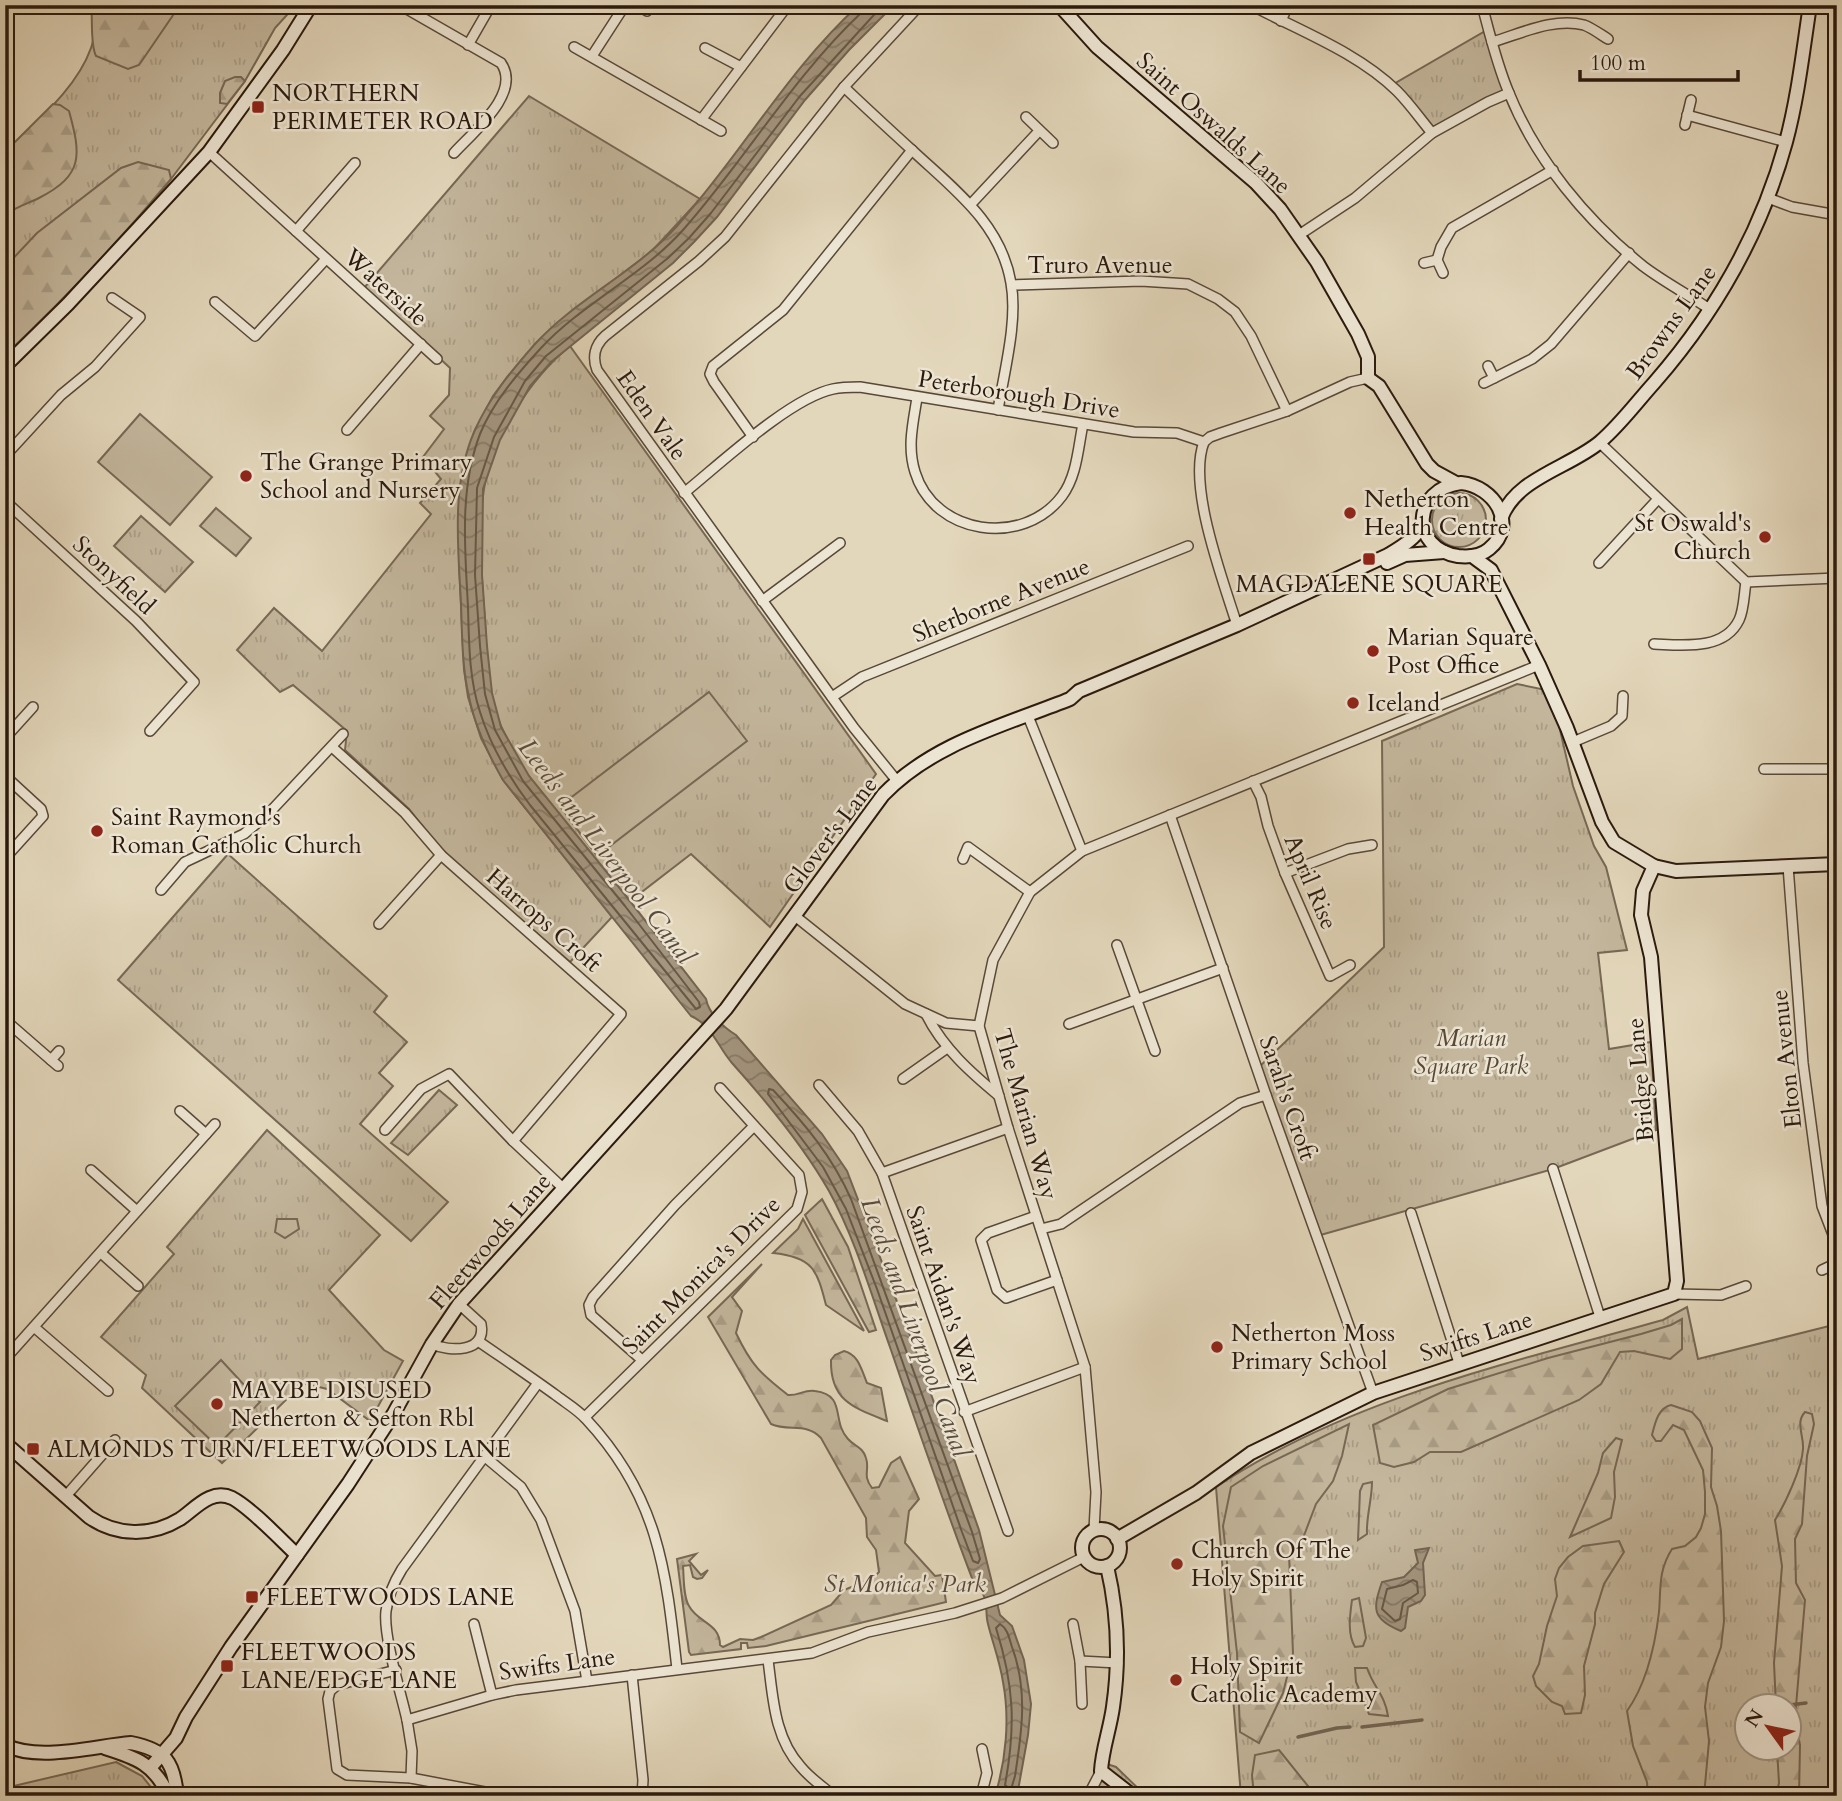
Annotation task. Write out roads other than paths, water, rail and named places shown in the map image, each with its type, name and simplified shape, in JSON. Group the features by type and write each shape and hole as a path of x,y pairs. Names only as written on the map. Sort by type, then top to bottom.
{"street":[{"path":"5,366 68,304 209,152 283,50 311,5"},
{"path":"400,5 501,63 506,71 506,88 496,107 454,153"},
{"path":"468,45 491,5"},
{"path":"592,55 625,5"},
{"path":"638,5 647,11"},
{"path":"701,120 788,5"},
{"name":"Eden Vale","path":"897,780 880,762 762,601 597,370 594,362 599,341 725,237 844,87 920,5"},
{"name":"Saint Oswalds Lane","path":"1059,5 1097,47 1256,183 1280,209 1331,286 1358,334 1368,357 1368,378"},
{"path":"1251,5 1354,59 1375,73 1398,92 1432,134"},
{"path":"1281,21 1288,5"},
{"path":"1482,5 1509,93 1538,148 1553,170 1592,219 1629,253 1645,267 1711,310"},
{"name":"Browns Lane","path":"1501,519 1511,498 1522,489 1599,442 1665,370 1711,310 1742,256 1768,198 1786,142 1795,101 1810,5"},
{"path":"1492,42 1534,29 1570,23 1591,28 1608,39"},
{"path":"574,47 721,131"},
{"path":"705,48 741,67"},
{"path":"844,87 971,204 997,240 1012,285 1012,320 998,410"},
{"path":"1299,235 1355,198 1432,134 1509,93"},
{"path":"1691,100 1686,120 1786,142"},
{"path":"1026,117 1053,143"},
{"path":"971,204 1039,131"},
{"path":"753,437 714,382 710,374 713,366 783,310 912,150"},
{"name":"Waterside","path":"209,152 437,359"},
{"path":"296,231 355,163"},
{"path":"1443,273 1437,260 1452,228 1553,170"},
{"path":"1768,198 1792,207 1837,215"},
{"path":"1484,383 1532,359 1551,344 1629,253"},
{"name":"Waterside","path":"215,302 256,336 326,259"},
{"path":"1424,263 1437,260"},
{"name":"Truro Avenue","path":"1012,285 1142,281 1188,284 1218,299 1235,312 1251,336 1287,411"},
{"path":"5,456 61,396 96,367 140,317 112,298"},
{"name":"Waterside","path":"347,430 421,344"},
{"path":"1488,366 1494,379"},
{"path":"1237,625 1211,543 1206,516 1199,459 1204,442 1210,436 1287,411 1350,382 1368,378 1379,386 1427,464 1456,483"},
{"name":"Peterborough Drive","path":"684,493 801,402 832,389 860,387 1133,432 1177,433 1204,442"},
{"path":"917,398 910,437 915,475 932,502 960,521 975,527 1004,530 1021,526 1050,508 1062,496 1070,481 1083,424"},
{"path":"1599,442 1746,582 1837,578"},
{"path":"1427,464 1431,484 1430,498"},
{"path":"1472,556 1490,548 1500,533 1501,519 1495,500 1484,489 1470,484 1456,483 1440,488 1424,509 1423,525 1429,540 1444,552 1472,556 1491,570 1539,665 1573,741 1602,822 1614,842 1654,866 1676,871 1837,864"},
{"name":"Browns Lane","path":"1484,489 1505,494 1522,489"},
{"path":"1599,563 1658,499"},
{"name":"Stonyfield","path":"5,501 136,621 194,682 150,732"},
{"name":"Glover's Lane","path":"1078,694 1079,691 1237,625 1388,555 1407,543 1423,525"},
{"path":"1491,570 1496,540"},
{"path":"762,601 840,543"},
{"name":"Sherborne Avenue","path":"832,697 862,677 1188,546"},
{"name":"Glover's Lane","path":"700,1040 796,916 883,794 913,767 976,734 1224,638 1405,555 1444,552"},
{"path":"1654,644 1694,645 1713,642 1729,632 1739,620 1746,582"},
{"name":"The Marian Way","path":"1094,1531 1096,1492 1085,1367 1008,1128 979,1026 993,960 1030,892 1082,851 1539,665"},
{"path":"1573,741 1611,726 1622,716 1623,696"},
{"path":"5,738 33,707"},
{"path":"1028,716 1082,851"},
{"path":"161,890 186,862 244,834 270,812 343,734"},
{"name":"Harrops Croft","path":"332,747 405,813 441,855 621,1014 513,1141"},
{"path":"1764,769 1837,769"},
{"path":"5,776 41,809 43,816 5,858"},
{"name":"April Rise","path":"1253,782 1261,797 1284,873 1330,976 1350,965"},
{"name":"Sarah's Croft","path":"1170,815 1266,1095 1373,1393"},
{"path":"1284,873 1348,849 1371,845"},
{"path":"963,859 968,848 1030,892"},
{"path":"380,924 441,855"},
{"name":"Bridge Lane","path":"1654,866 1643,891 1642,915 1651,957 1659,1047 1677,1281 1674,1294"},
{"name":"Elton Avenue","path":"1788,866 1803,1063 1822,1206 1837,1245"},
{"path":"796,916 905,1004 946,1023 979,1026"},
{"path":"1117,945 1155,1051"},
{"path":"1069,1024 1223,968"},
{"path":"926,1014 947,1048 968,1071 1000,1097"},
{"path":"7,1024 54,1063 59,1051"},
{"name":"Fleetwoods Lane","path":"150,1768 176,1738 186,1717 232,1647 348,1484 459,1304 700,1040"},
{"path":"903,1079 947,1048"},
{"path":"385,1130 422,1090 449,1074 513,1141 564,1189"},
{"name":"Saint Aidan's Way","path":"819,1085 858,1131 882,1173 1008,1531"},
{"name":"Saint Monica's Drive","path":"585,1417 797,1209 802,1192 799,1175 720,1088"},
{"path":"1041,1229 1061,1224 1240,1103 1266,1095"},
{"path":"180,1111 206,1134"},
{"path":"5,1359 215,1124"},
{"path":"642,1360 591,1315 589,1305 593,1297 675,1205 754,1126"},
{"path":"882,1173 1008,1128"},
{"path":"1553,1169 1600,1317"},
{"path":"91,1170 137,1212"},
{"path":"1411,1213 1459,1363"},
{"path":"1037,1216 988,1233 981,1240 997,1290 1006,1298 1057,1280"},
{"path":"101,1253 138,1286"},
{"path":"1822,1270 1837,1263"},
{"path":"1674,1294 1721,1295 1746,1286"},
{"name":"Swifts Lane","path":"1117,1539 1196,1493 1251,1453 1373,1393 1674,1294"},
{"path":"432,1344 445,1349 457,1349 468,1348 478,1341 481,1324 459,1304"},
{"path":"34,1327 108,1391"},
{"path":"478,1341 585,1417 639,1491 662,1556 669,1591 677,1669"},
{"path":"964,1412 1085,1367"},
{"path":"411,1778 412,1751 407,1720 386,1626 386,1608 392,1588 402,1569 538,1383"},
{"path":"65,1497 116,1440"},
{"path":"5,1443 65,1497 104,1527 131,1532 163,1527 212,1496 230,1497 297,1555"},
{"path":"484,1456 521,1486 541,1520 575,1611 587,1681"},
{"path":"1105,1530 1117,1539 1118,1555 1107,1566 1091,1564 1084,1556 1084,1538 1094,1531 1105,1530"},
{"name":"Swifts Lane","path":"407,1720 492,1695 812,1653 868,1633 1002,1598 1084,1556"},
{"path":"1088,1796 1101,1772 1101,1759 1114,1703 1118,1663 1115,1602 1107,1566"},
{"path":"474,1624 492,1695"},
{"path":"1073,1624 1080,1661 1082,1704"},
{"path":"768,1660 774,1709 785,1743 798,1765 834,1796"},
{"path":"1080,1661 1118,1663"},
{"path":"396,1670 337,1685 330,1691 328,1699 335,1766 340,1772 347,1775 411,1778 506,1796"},
{"path":"632,1675 642,1796"},
{"path":"5,1745 34,1753 131,1743 143,1745 163,1755 172,1765 177,1796"},
{"path":"98,1746 137,1759 150,1768 169,1796"},
{"path":"981,1796 987,1773 982,1749"},
{"path":"1101,1772 1133,1796"}],"water":[{"path":"859,5 894,5 805,100 717,217 694,242 673,263 551,362 530,386 500,440 483,489 482,575 487,646 492,693 501,727 529,776 706,999 713,1015 736,1035 822,1134 847,1171 914,1346 979,1530 1000,1615 1012,1626 1024,1660 1031,1704 1017,1796 995,1796 1004,1754 1006,1710 1002,1675 988,1624 985,1599 975,1586 964,1557 863,1269 839,1210 819,1174 784,1124 732,1063 710,1031 691,1016 503,780 475,719 464,662 458,537 459,493 467,450 487,407 518,364 551,328 643,257 677,226 787,84 833,30"},
{"path":"1429,1548 1423,1563 1425,1595 1421,1601 1408,1607 1405,1628 1401,1631 1391,1627 1377,1612 1377,1599 1382,1582 1404,1577 1418,1563 1415,1550"}],"waterway":[{"path":"1362,1727 1422,1720"},
{"path":"1298,1737 1350,1727"}],"place":[{"name":"NORTHERN PERIMETER ROAD","path":"258,107"},
{"name":"The Grange Primary School and Nursery","path":"246,476"},
{"name":"Netherton Health Centre","path":"1350,513"},
{"name":"St Oswald's Church","path":"1765,537"},
{"name":"MAGDALENE SQUARE","path":"1369,559"},
{"name":"Marian Square Post Office","path":"1373,651"},
{"name":"Iceland","path":"1353,703"},
{"name":"Saint Raymond's Roman Catholic Church","path":"97,831"},
{"name":"Netherton Moss Primary School","path":"1217,1347"},
{"name":"MAYBE DISUSED Netherton & Sefton Rbl","path":"217,1404"},
{"name":"ALMONDS TURN/FLEETWOODS LANE","path":"33,1449"},
{"name":"Church Of The Holy Spirit","path":"1177,1564"},
{"name":"FLEETWOODS LANE","path":"252,1597"},
{"name":"FLEETWOODS LANE/EDGE LANE","path":"227,1666"},
{"name":"Holy Spirit Catholic Academy","path":"1176,1680"}],"water label":[{"name":"Leeds and Liverpool Canal","path":"607,851"},
{"name":"Leeds and Liverpool Canal","path":"916,1327"}],"park label":[{"name":"Marian Square Park","path":"1471,1052"},
{"name":"St Monica's Park","path":"905,1584"}]}
